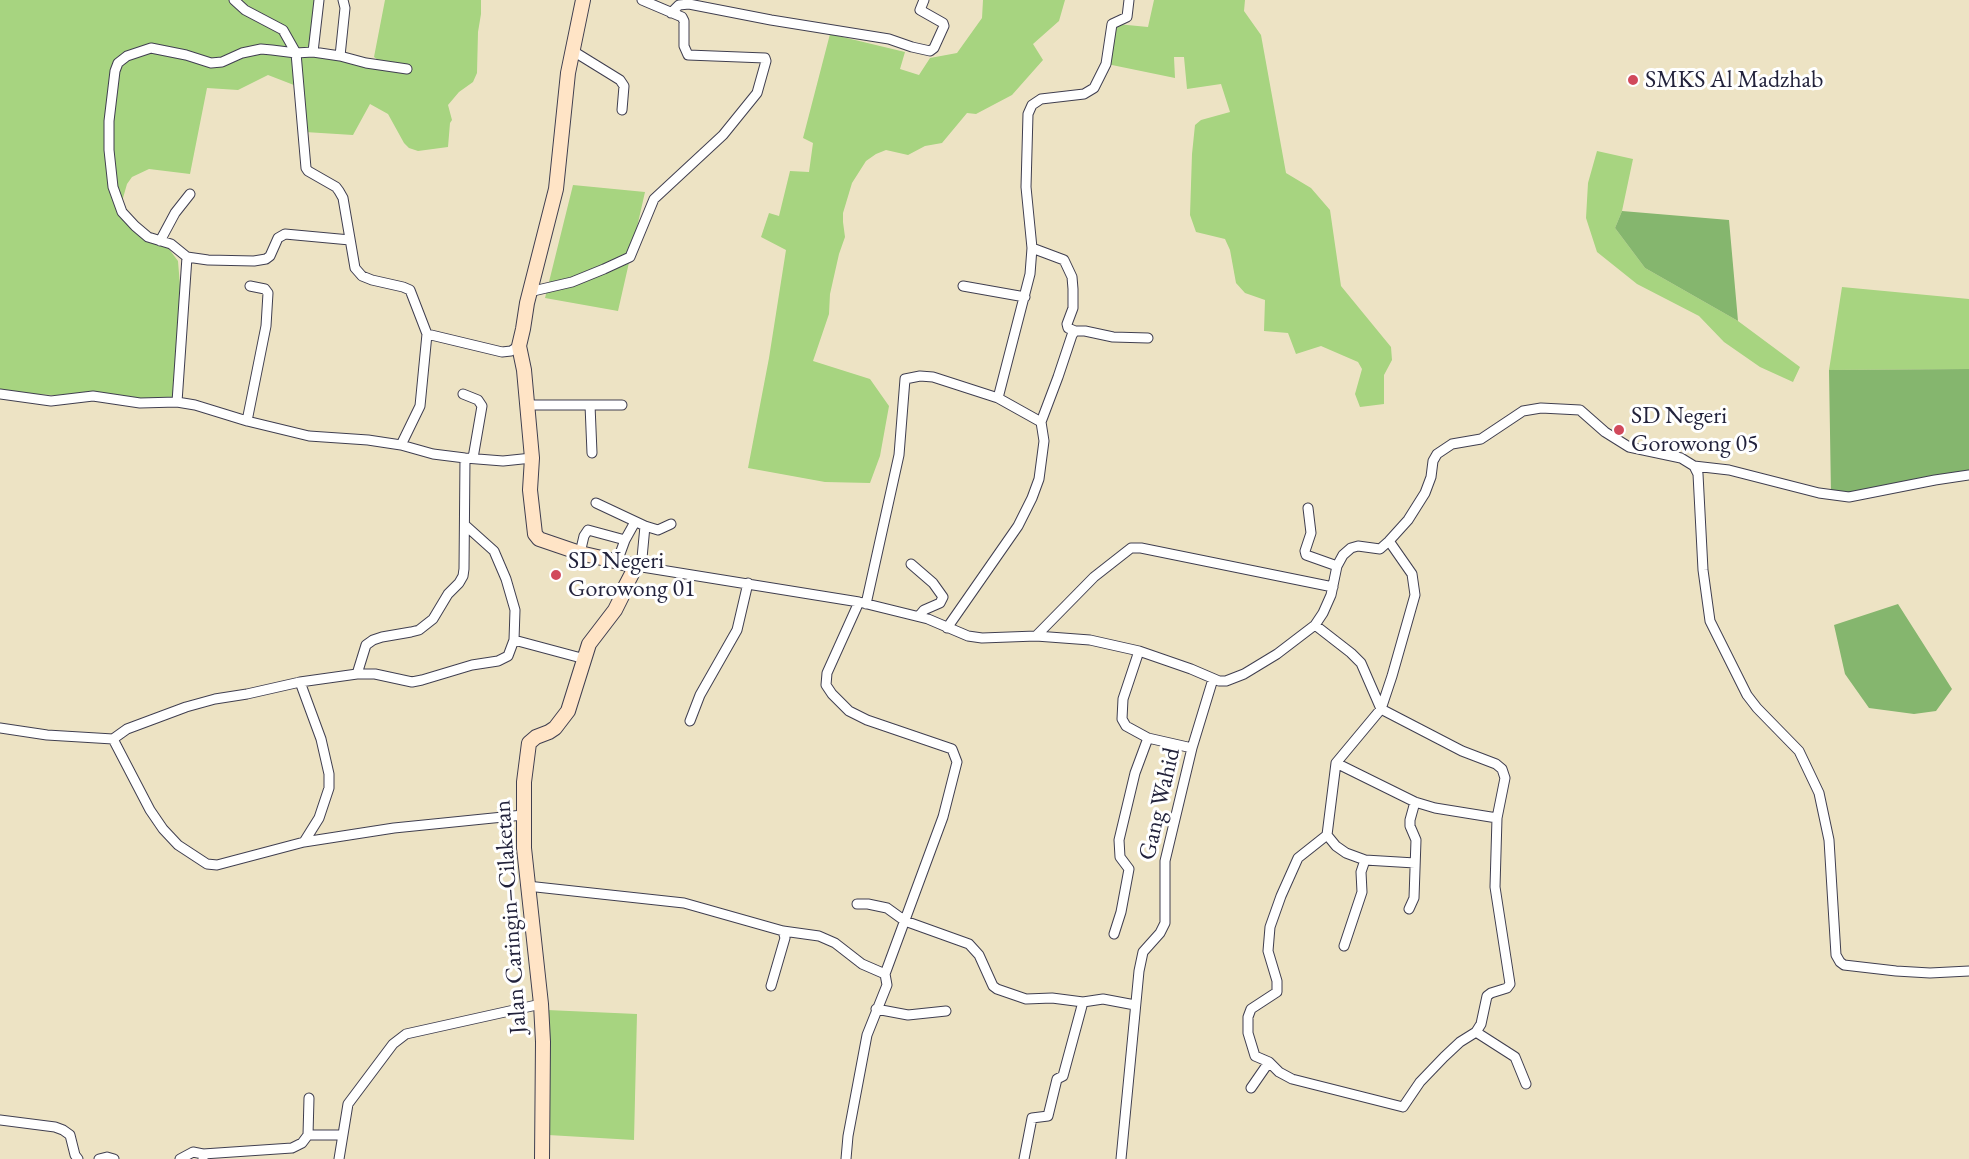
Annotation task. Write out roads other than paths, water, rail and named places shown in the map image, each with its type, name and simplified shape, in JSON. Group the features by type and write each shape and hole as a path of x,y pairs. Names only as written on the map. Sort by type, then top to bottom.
{"street":[{"path":"234,0 245,10 284,30 296,53 306,168 336,187 343,198 355,268 362,276 410,290 427,334 420,406 401,445"},
{"path":"313,52 319,0"},
{"path":"340,56 345,8 343,0"},
{"path":"583,0 568,73 555,189 529,292 519,346 524,370 532,458 530,490 535,534 539,539 548,543 636,566 862,603 919,616 968,636 1036,636 1090,640 1139,651 1213,679 1226,681 1244,674 1277,654 1315,625 1331,595 1337,566 1343,555 1351,548 1358,546 1380,549 1389,541 1408,520 1425,493 1431,477 1433,460 1437,454 1452,444 1481,439 1523,411 1540,408 1580,410 1605,432 1629,447 1681,458 1694,466 1730,470 1849,497 1969,475"},
{"path":"529,292 572,282 630,257 654,199 723,135 757,93 765,58 688,55 684,46 682,17 642,0"},
{"path":"671,12 679,5 689,4 889,39 930,51 934,48 944,26 943,23 920,10 924,0"},
{"path":"998,398 1030,274 1032,248 1026,187 1028,114 1032,105 1041,99 1084,94 1094,88 1106,64 1112,24 1126,17 1129,0"},
{"path":"350,240 285,234 278,238 270,256 266,259 208,260 187,257 171,244 148,237 123,212 113,187 109,122 115,71 118,63 137,52 151,48 211,63 222,62 242,53 261,49 296,53 313,52 407,69"},
{"path":"573,51 620,80 624,86 622,110"},
{"path":"160,241 175,213 190,194"},
{"path":"1032,248 1064,260 1072,277 1073,308 1067,324 1068,328 1113,337 1148,338"},
{"path":"177,402 187,257"},
{"path":"247,421 266,326 268,293 265,288 250,286"},
{"path":"963,286 1024,297"},
{"path":"947,628 1007,543 1032,498 1039,479 1044,441 1041,422 1075,331"},
{"path":"427,334 502,352 511,351 519,346"},
{"path":"846,1159 862,1057 876,1009 886,985 885,974 943,817 957,762 952,749 948,747 867,720 849,711 826,685 827,673 862,603 899,455 905,379 920,376 933,377 998,398 1041,422"},
{"path":"0,394 51,401 93,396 140,403 177,402 309,436 368,440 401,445 433,454 469,458 502,461 532,458"},
{"path":"357,674 366,645 373,640 411,633 433,619 448,594 463,576 469,458 482,406 478,400 463,394"},
{"path":"527,405 622,405"},
{"path":"590,405 592,453"},
{"path":"1694,466 1698,474 1703,570 1710,621 1747,695 1799,751 1819,793 1829,840 1836,955 1844,965 1930,973 1969,971"},
{"path":"596,503 621,513 634,522 658,530 671,524"},
{"path":"1308,508 1311,533 1305,551 1306,555 1337,566"},
{"path":"617,562 634,522"},
{"path":"0,728 47,735 113,739 127,729 215,699 300,682 357,674 375,674 412,682 472,665 498,661 511,652 514,640 515,610 506,579 494,551 465,525"},
{"path":"636,566 642,558 645,526"},
{"path":"580,553 584,536 588,531 625,540"},
{"path":"1315,625 1352,653 1361,663 1381,709 1462,751 1496,764 1502,769 1505,778 1497,818 1494,887 1510,984 1507,988 1487,996 1481,1024 1476,1032 1460,1042 1444,1057 1420,1082 1403,1107 1292,1079 1279,1072 1269,1062 1255,1056 1248,1033 1248,1017 1251,1009 1277,992 1278,981 1268,951 1270,927 1281,896 1298,858 1327,835 1336,763 1381,709 1392,676 1415,589 1408,566 1389,541"},
{"path":"1036,636 1094,577 1131,548 1141,548 1333,586"},
{"path":"911,564 933,583 943,597 940,603 924,610 919,616"},
{"name":"Jalan Caringin–Cilaketan","path":"542,1159 541,1004 527,886 523,815 524,782 530,743 536,737 555,728 568,711 589,644 615,610 636,566"},
{"path":"690,720 700,695 737,630 748,583"},
{"path":"514,640 585,659"},
{"path":"1139,651 1123,699 1122,719 1126,726 1148,738 1192,748"},
{"name":"Gang Wahid","path":"1121,1159 1135,1005 1143,952 1160,933 1165,923 1165,861 1192,748 1213,679"},
{"path":"300,682 321,739 329,774 329,788 319,818 304,842"},
{"path":"1114,934 1130,869 1120,856 1119,840 1135,773 1148,738"},
{"path":"113,739 150,810 163,829 178,845 207,864 217,865 304,842 394,828 523,815"},
{"path":"1336,763 1415,802 1435,808 1497,818"},
{"path":"1409,909 1414,898 1416,840 1410,820 1415,802"},
{"path":"1327,835 1346,853 1365,860 1415,862"},
{"path":"1344,946 1362,892 1361,872 1365,860"},
{"path":"527,886 684,903 783,931 819,936 835,943 862,964 885,974"},
{"path":"857,904 879,905 892,910 905,921 969,944 979,956 993,986 997,989 1026,999 1052,998 1083,1002 1103,999 1135,1005"},
{"path":"771,986 785,938 783,931"},
{"path":"1024,1159 1032,1118 1048,1116 1057,1079 1063,1076 1083,1002"},
{"path":"339,1159 348,1104 393,1044 406,1035 541,1004"},
{"path":"876,1009 908,1015 946,1011"},
{"path":"1476,1032 1509,1051 1515,1057 1526,1084"},
{"path":"1251,1088 1269,1062"},
{"path":"180,1159 193,1152 203,1156 292,1148 302,1143 308,1135 309,1098"},
{"path":"0,1120 63,1130 70,1135 78,1159"},
{"path":"308,1135 342,1135"},
{"path":"99,1159 107,1157 114,1159"}],"place":[{"name":"SMKS Al Madzhab","path":"1633,80"},
{"name":"SD Negeri Gorowong 05","path":"1619,430"},
{"name":"SD Negeri Gorowong 01","path":"556,575"}]}
